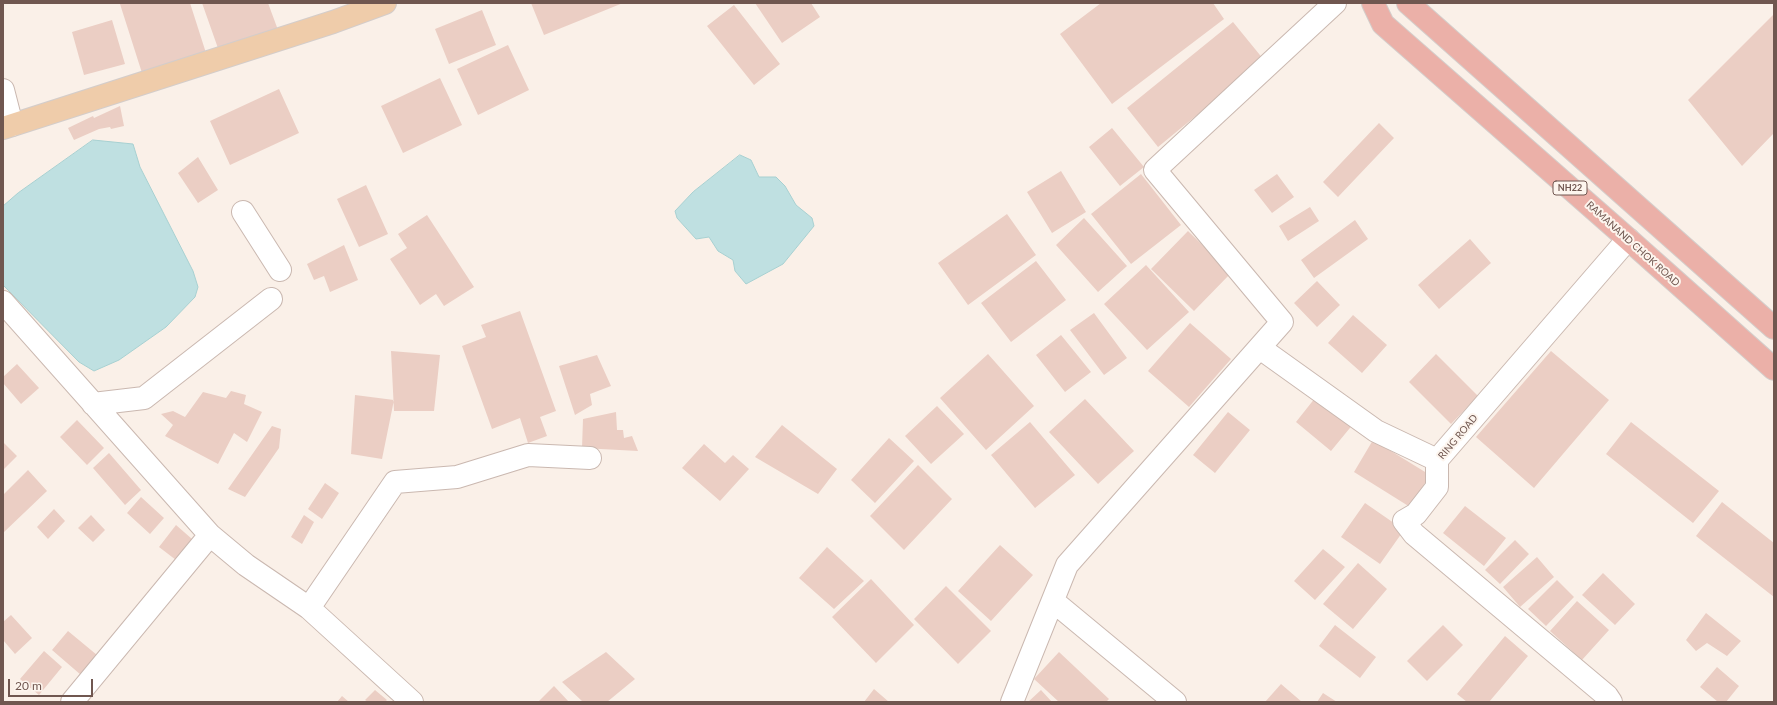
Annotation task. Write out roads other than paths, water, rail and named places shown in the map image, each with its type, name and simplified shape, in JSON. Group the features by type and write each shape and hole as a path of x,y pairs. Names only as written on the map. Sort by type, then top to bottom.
{"highway":[{"name":"RAMANAND CHOK ROAD","path":"1373,3 1383,24 1774,369"},
{"path":"1408,3 1774,328"}],"main road":[{"path":"7,126 333,22 385,3"}],"street":[{"path":"1012,702 1067,565 1282,322 1155,170 1335,3"},
{"path":"3,90 7,126"},
{"path":"243,212 280,270"},
{"name":"RING ROAD","path":"1611,702 1607,696 1414,534 1404,521 1416,514 1437,487 1437,460 1628,239"},
{"path":"93,404 144,398 271,298"},
{"path":"3,302 210,535 246,565 309,608 412,702"},
{"path":"1260,348 1376,431 1437,460"},
{"path":"309,608 395,482 457,478 528,455 590,458"},
{"path":"72,702 210,535"},
{"path":"1053,601 1175,702"}],"water":[{"path":"93,140 133,144 140,167 193,271 198,287 195,297 166,327 119,360 94,371 79,362 3,285 3,206 18,193"},
{"path":"740,155 751,160 759,177 776,177 785,186 796,205 812,218 814,226 783,264 746,284 735,271 733,260 718,251 709,237 696,239 677,218 675,211 693,192"}]}
